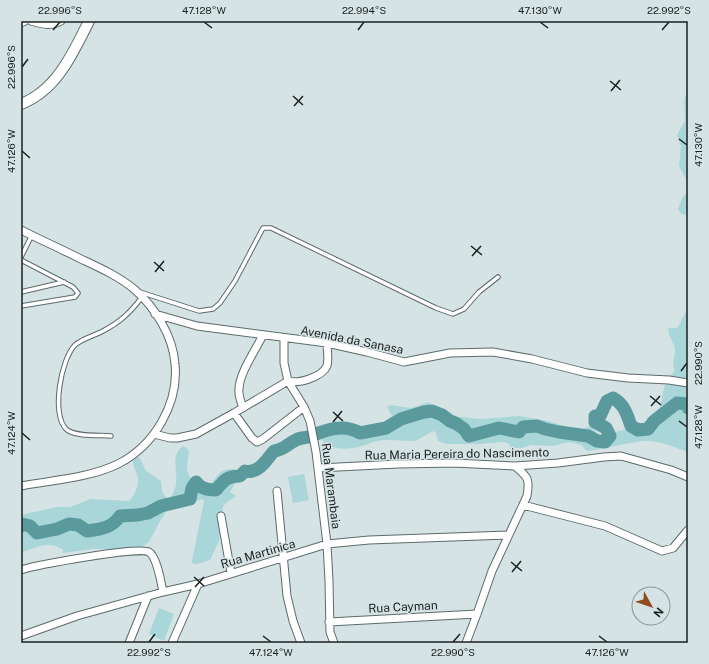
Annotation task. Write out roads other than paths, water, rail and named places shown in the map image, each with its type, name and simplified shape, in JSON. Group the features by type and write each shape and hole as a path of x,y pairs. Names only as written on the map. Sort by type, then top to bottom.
{"main road":[{"path":"21,104 37,96 56,79 69,61 89,21"}],"street":[{"path":"21,23 25,21"},
{"path":"31,21 50,25 61,21"},
{"path":"21,230 106,271 135,290 155,314 167,334 175,363 176,378 168,409 154,434 128,459 110,467 84,475 21,486"},
{"name":"Avenida da Sanasa","path":"155,314 197,326 327,343 404,362 450,353 493,352 532,359 587,373 628,378 688,382"},
{"path":"243,408 239,392 240,384 243,374 263,335"},
{"name":"Rua Marambaia","path":"284,338 284,363 288,381 304,406 310,421 319,468 327,544 329,622 330,632 334,643"},
{"path":"154,434 170,438 187,437 196,434 288,381 294,383 302,382 322,372 328,363 327,343"},
{"path":"234,413 252,438 257,442 263,439 304,406"},
{"name":"Rua Maria Pereira do Nascimento","path":"319,468 447,463 515,466 621,456 671,470 688,477"},
{"path":"466,643 492,570 523,505 528,491 528,480 526,475 515,466"},
{"path":"277,491 287,596 293,621 301,643"},
{"path":"523,505 605,526 662,550 673,548 688,530"},
{"path":"221,516 231,573"},
{"name":"Rua Martinica","path":"21,636 77,616 163,592 198,584 327,544 368,540 508,535"},
{"path":"21,570 52,562 131,551 147,551 150,552 155,560 163,592"},
{"path":"172,643 198,584"},
{"path":"129,643 148,596"},
{"name":"Rua Cayman","path":"329,622 477,614"}],"lane":[{"path":"135,290 199,311 213,309 220,303 235,281 257,238 263,228 266,227 271,228 436,308 453,314 464,309 479,292 498,277"},
{"path":"21,257 32,235"},
{"path":"21,260 64,282 78,291 77,296 21,306"},
{"path":"21,292 64,282"},
{"path":"111,436 80,434 66,429 61,420 59,407 60,376 67,356 75,345 123,319 131,312 142,297"}],"waterway":[{"path":"21,526 22,524 30,526 37,533 57,529 69,524 78,525 87,531 101,529 113,523 120,516 148,513 161,506 190,499 192,488 196,482 205,489 216,490 226,479 240,476 245,471 254,470 262,466 274,451 299,439 340,428 347,428 360,433 386,428 401,419 424,412 432,411 442,415 464,429 469,436 499,428 519,432 523,427 537,426 559,432 588,436 597,441 605,442 610,436 606,428 595,422 595,416 600,416 607,401 613,398 622,406 631,426 638,430 648,429 654,421 677,403 687,404 688,408"}]}
